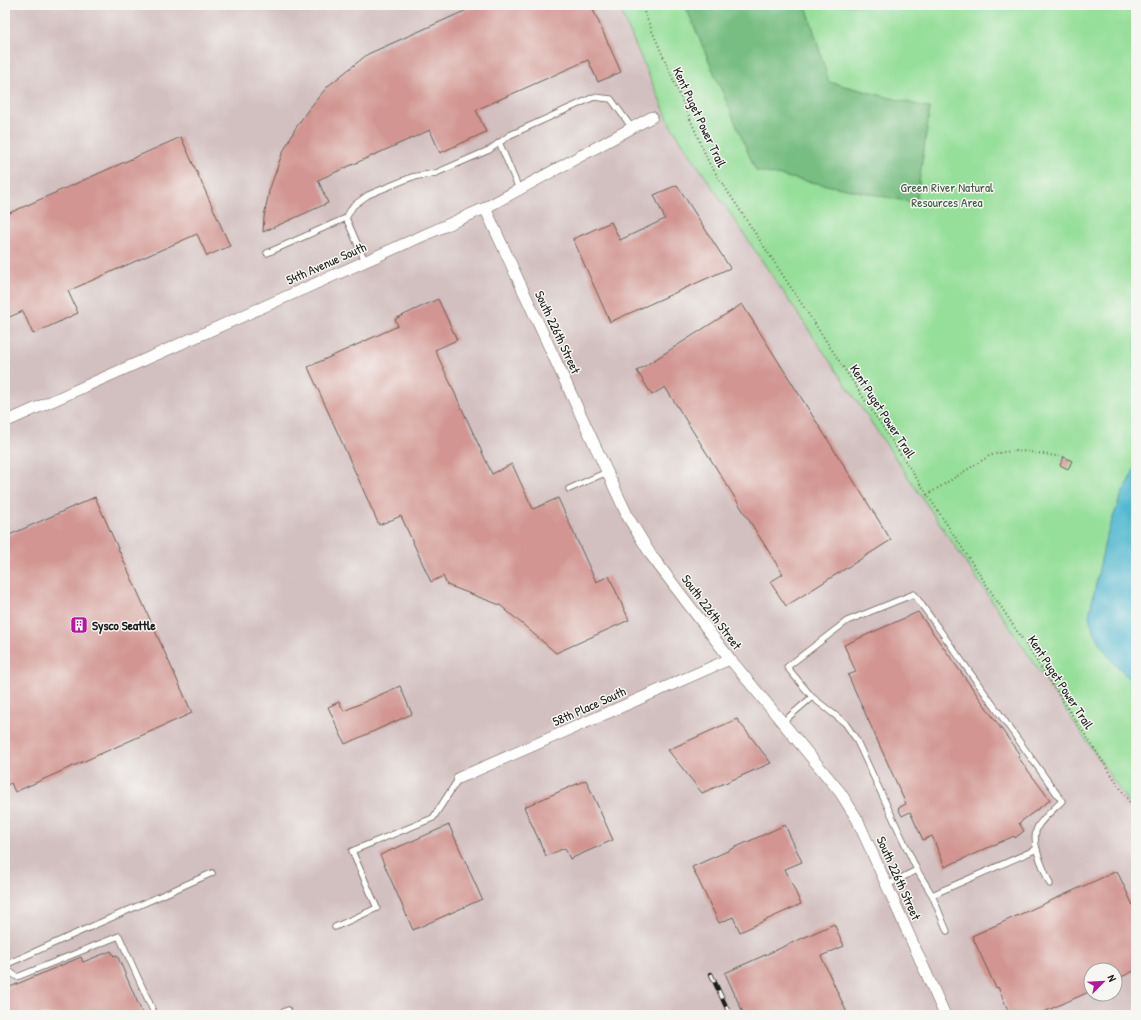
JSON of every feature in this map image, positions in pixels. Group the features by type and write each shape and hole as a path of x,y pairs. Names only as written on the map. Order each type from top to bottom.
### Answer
{"street":[{"name":"54th Avenue South","path":"5,422 485,208 652,117"},
{"name":"South 226th Street","path":"485,208 628,517 651,555 730,659 840,792 857,818 945,1015"},
{"name":"58th Place South","path":"459,778 730,659"}],"lane":[{"path":"267,253 346,218 353,206 368,195 412,177 436,173 489,150 510,135 594,97 611,98 632,128"},
{"path":"500,142 519,189"},
{"path":"346,218 365,261"},
{"path":"569,489 607,472"},
{"path":"947,931 932,895 916,870 856,739 845,723 812,697 787,667 848,621 914,594 1062,800 1038,827 1036,836 1037,849 1050,884"},
{"path":"783,722 812,697"},
{"path":"335,927 377,908 352,851 433,818 459,778"},
{"path":"932,895 1037,849"},
{"path":"887,885 916,870"},
{"path":"155,1015 119,936 17,977 5,967 212,874"},
{"path":"277,1015 288,1010"}],"path":[{"name":"Kent Puget Power Trail","path":"641,5 709,163 1136,812"},
{"path":"927,495 989,456 1000,452 1015,450 1064,457"}],"shaded area":[{"path":"5,5 618,5 671,126 1136,814 1136,1015 5,1015"}],"green space":[{"name":"Green River Natural Resources Area","path":"618,5 1136,5 1136,814 671,126"},
{"path":"685,5 806,5 829,82 930,108 916,203 756,171"}],"water":[{"path":"1136,466 1136,686 1108,656 1094,632 1089,616 1106,537 1121,496"}],"building":[{"path":"478,5 591,5 621,72 598,82 588,60 476,110 486,132 440,153 430,130 318,180 328,203 263,232 269,191 282,154 295,129 308,110 328,86 368,54"},
{"path":"181,137 230,246 207,256 197,234 68,291 78,313 33,334 23,311 5,319 5,215"},
{"path":"677,185 730,268 610,322 573,239 611,222 620,240 665,219 654,195"},
{"path":"438,299 457,340 435,350 492,474 512,464 533,509 558,498 596,582 609,576 629,620 556,653 500,605 447,585 443,576 431,582 401,516 379,525 308,367 398,326 395,319"},
{"path":"742,304 891,540 786,606 770,582 783,574 665,387 652,395 637,371"},
{"path":"1064,457 1072,461 1068,469 1060,465"},
{"name":"Sysco Seattle","path":"95,497 192,713 15,792 11,783 5,786 5,537"},
{"path":"918,612 1020,755 1018,757 1050,800 1019,823 1024,831 1015,838 1014,836 945,867 932,836 923,840 910,812 902,816 898,808 906,804 848,675 856,672 844,645"},
{"path":"400,686 412,714 345,744 328,707 339,702 344,711"},
{"path":"737,719 771,763 702,793 668,750"},
{"path":"586,780 613,840 570,859 565,848 546,856 524,807"},
{"path":"449,825 482,899 413,930 380,855"},
{"path":"785,825 802,862 785,869 801,904 740,932 733,917 719,923 692,867"},
{"path":"1117,871 1136,912 1136,970 1123,976 1123,962 1083,962 1083,995 1037,1015 1010,1015 998,987 996,988 972,936"},
{"path":"834,924 844,946 821,956 848,1015 744,1015 725,973"},
{"path":"111,951 114,956 117,955 143,1015 5,1015 5,989 81,957 83,962"}],"railway":[{"path":"711,974 730,1015"}],"place":[{"name":"Sysco Seattle","path":"79,625"}]}
